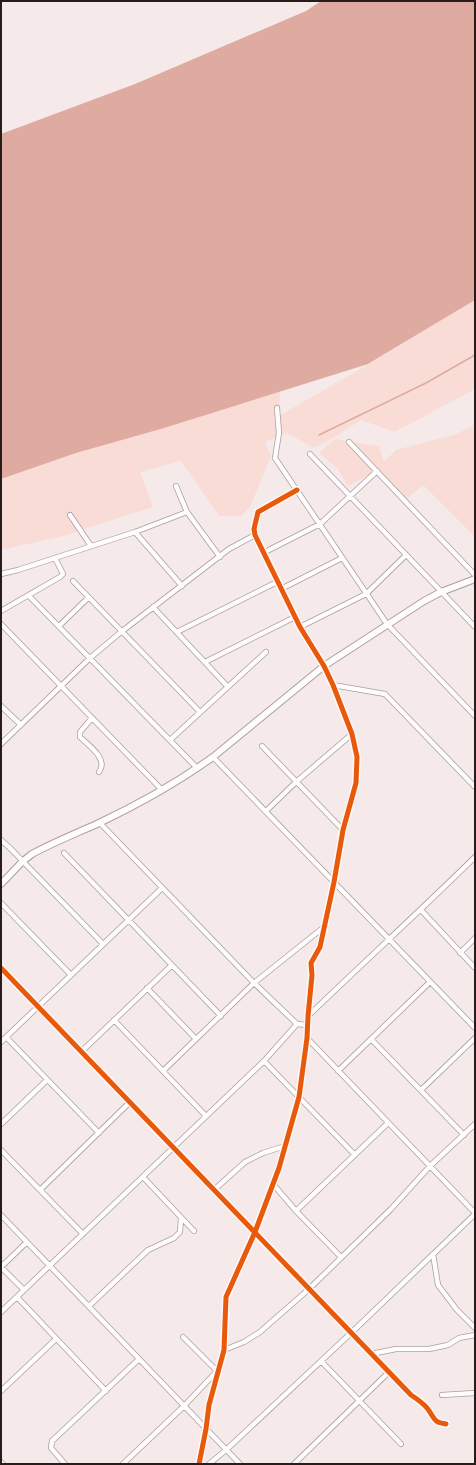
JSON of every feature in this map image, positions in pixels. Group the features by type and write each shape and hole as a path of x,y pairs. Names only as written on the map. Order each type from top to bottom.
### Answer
{"main road":[{"path":"1,884 23,861 42,848 100,823 162,790 197,768 213,757 324,666 387,624 441,592 475,579"}],"street":[{"path":"277,408 279,433 275,458 387,624 475,716"},
{"path":"349,442 475,575"},
{"path":"310,454 475,627"},
{"path":"263,553 320,524 377,471"},
{"path":"176,486 187,512 220,556"},
{"path":"199,1464 209,1405 217,1371 224,1350 226,1297 255,1232 273,1184 299,1097 307,1038 312,975 311,963 320,947 343,830 356,783 357,757 352,734 333,685 324,666 300,627 254,535 258,512 297,490"},
{"path":"1,574 18,570 135,532 187,512"},
{"path":"70,515 91,546"},
{"path":"135,532 182,586"},
{"path":"1,744 90,658 220,556 254,535"},
{"path":"300,627 366,594 406,555"},
{"path":"1,611 60,577 63,574 62,569 55,558"},
{"path":"281,589 342,558"},
{"path":"73,581 200,712"},
{"path":"177,632 277,582"},
{"path":"29,596 197,768"},
{"path":"59,626 88,598"},
{"path":"153,608 228,686"},
{"path":"205,662 295,617"},
{"path":"1,624 162,790"},
{"path":"170,740 266,652"},
{"path":"333,685 384,694 475,787"},
{"path":"1,706 21,725"},
{"path":"92,718 80,732 80,737 101,758 102,767 99,772"},
{"path":"266,811 296,782 352,734"},
{"path":"262,746 343,830"},
{"path":"213,757 475,1028"},
{"path":"100,823 254,983 297,1024 307,1025"},
{"path":"1,840 103,944"},
{"path":"64,852 221,1016"},
{"path":"308,1016 475,857"},
{"path":"1,1042 162,888"},
{"path":"1,903 71,975"},
{"path":"421,910 475,968"},
{"path":"163,1071 254,983 324,926"},
{"path":"460,953 475,938"},
{"path":"81,1052 172,965"},
{"path":"1,968 411,1395 426,1407 437,1423 446,1424"},
{"path":"338,1070 430,982"},
{"path":"147,988 196,1039"},
{"path":"114,1020 206,1116"},
{"path":"1,1312 264,1061 297,1024"},
{"path":"6,1037 99,1132"},
{"path":"209,1464 226,1450 321,1361 475,1213 307,1038"},
{"path":"421,1090 475,1038"},
{"path":"371,1039 464,1135"},
{"path":"264,1061 355,1155"},
{"path":"1,1124 47,1080"},
{"path":"40,1190 130,1102"},
{"path":"296,1211 388,1123"},
{"path":"224,1350 244,1342 260,1332 309,1289 391,1209 430,1166 475,1124"},
{"path":"214,1190 245,1162 263,1153 285,1146"},
{"path":"1,1150 83,1234"},
{"path":"142,1177 194,1232"},
{"path":"273,1184 296,1211 341,1257"},
{"path":"2,1218 89,1306 240,1464"},
{"path":"89,1306 148,1250 174,1238 180,1232 182,1218"},
{"path":"24,1290 1,1267 27,1242"},
{"path":"433,1254 438,1285 457,1310 475,1328"},
{"path":"16,1297 106,1391"},
{"path":"372,1354 396,1349 428,1349 448,1345 459,1338 475,1335"},
{"path":"183,1337 217,1371"},
{"path":"1,1390 56,1339"},
{"path":"65,1464 50,1448 52,1441 139,1359"},
{"path":"321,1361 401,1444"},
{"path":"123,1464 184,1406 217,1371"},
{"path":"294,1464 389,1372"},
{"path":"442,1395 475,1393"}],"shaded area":[{"path":"321,1 475,1 475,300 368,364 164,428 76,453 1,479 1,134 135,84 306,11"},
{"path":"475,300 475,389 395,432 361,420 335,437 314,448 287,433 265,442 271,456 250,507 241,516 219,516 181,461 140,472 153,507 63,536 1,550 1,479 76,453 280,391 279,416 388,353"},
{"path":"475,424 475,537 423,485 407,499 372,473 348,486 337,468 319,453 335,439 379,446 384,462 396,450 457,434"}],"waterway":[{"path":"319,435 426,383 475,355"}],"cycle path":[{"path":"199,1464 209,1405 224,1350 226,1297 255,1232 279,1168 299,1097 307,1038 312,975 311,963 320,947 343,830 356,783 357,757 352,734 333,685 324,666 300,627 255,535 254,529 258,512 297,490"},
{"path":"1,968 411,1395 420,1401 430,1411 434,1419 438,1422 446,1424"}]}
